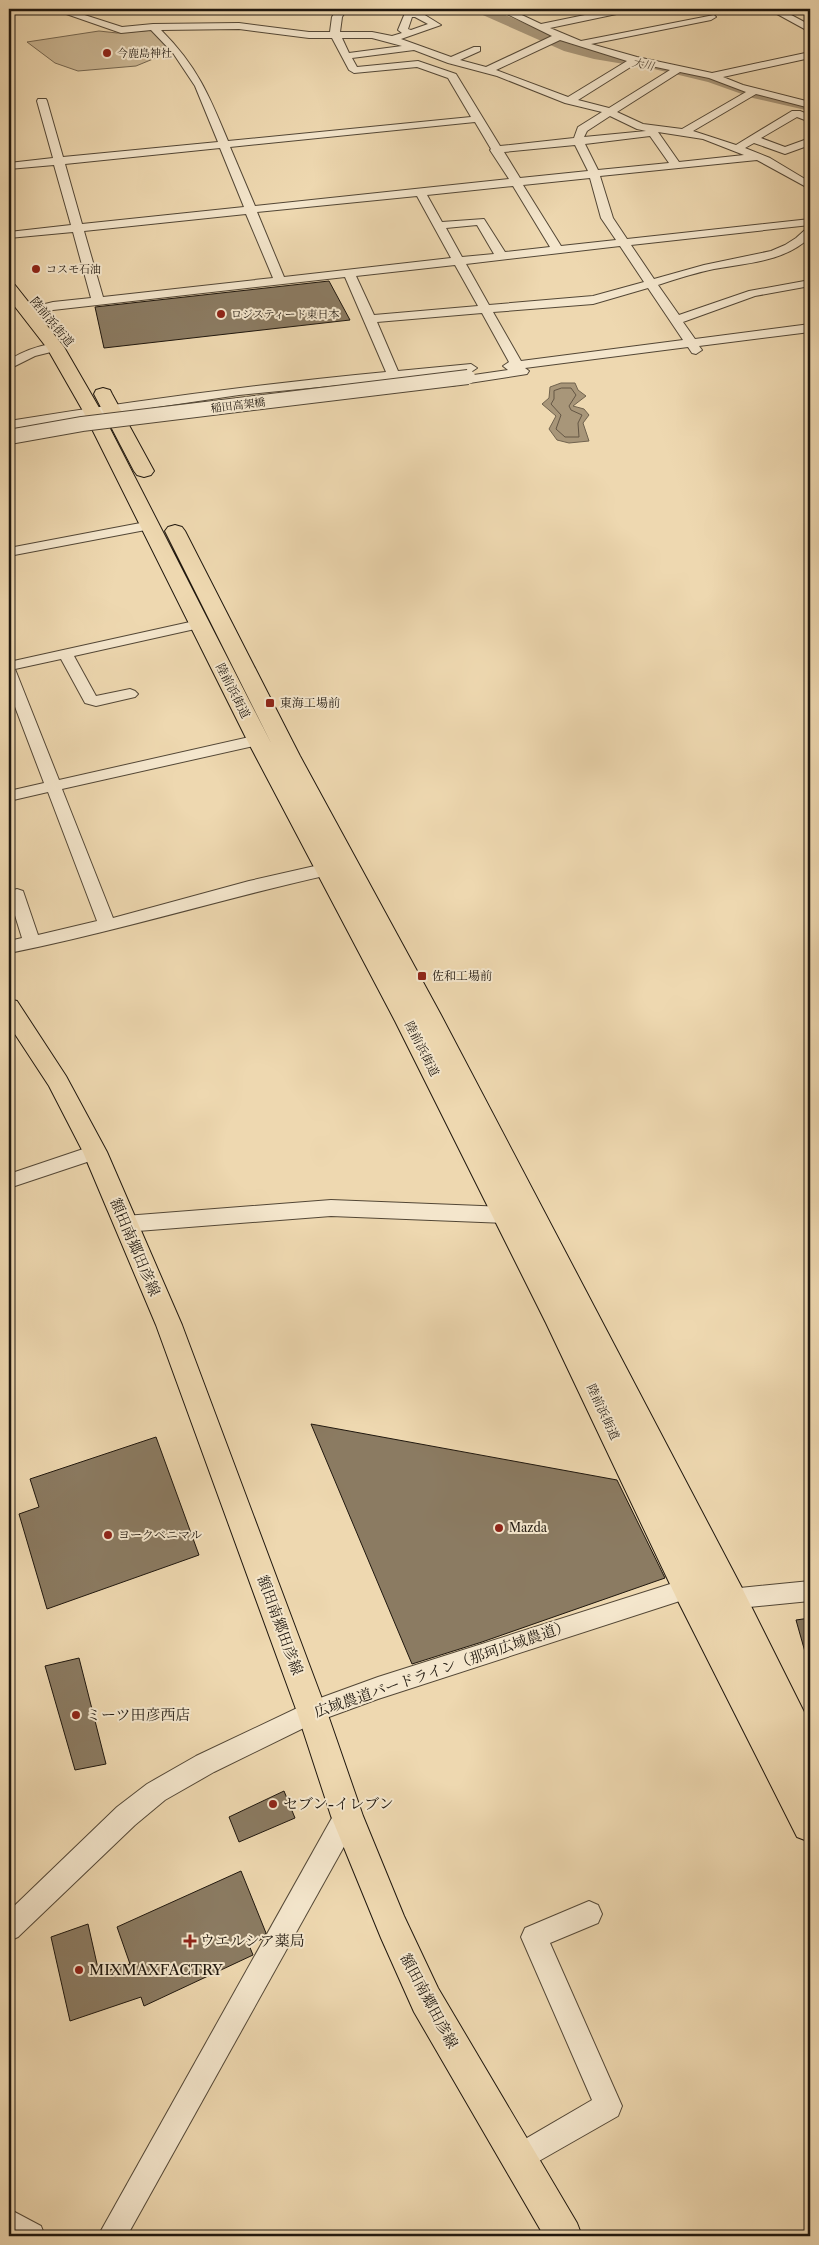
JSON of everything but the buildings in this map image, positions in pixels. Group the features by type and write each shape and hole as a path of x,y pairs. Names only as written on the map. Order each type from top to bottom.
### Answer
{"highway":[{"name":"陸前浜街道","path":"9,272 36,310 55,347 106,418 289,756 423,1007 730,1600 810,1760"},
{"name":"陸前浜街道","path":"9,289 64,333 90,373 106,418 151,525 200,624 258,740 408,1020 561,1323 689,1588 810,1824"}],"main road":[{"name":"額田南郷田彦線","path":"13,1020 58,1082 95,1152 169,1325 312,1712 347,1816 392,1927 426,2000 564,2236"}],"street":[{"path":"57,9 121,30 153,27 239,26 309,35 372,35 392,39 451,61 501,74 569,101 611,112 641,127 684,132 736,148 805,179 810,186"},
{"path":"342,9 336,22 335,36 354,70 418,64 452,76 495,150 557,249"},
{"path":"502,9 580,44 636,60 712,76 755,91 810,105"},
{"path":"540,27 626,9"},
{"path":"773,9 809,28"},
{"path":"580,44 711,17"},
{"path":"153,27 176,51 200,86 280,282"},
{"path":"392,39 411,33"},
{"path":"486,70 560,36"},
{"path":"346,56 414,48"},
{"path":"451,61 477,49"},
{"path":"712,76 810,55"},
{"path":"569,101 636,60"},
{"path":"679,69 582,129 578,141 594,173 607,218 625,242 694,347"},
{"path":"684,132 755,91"},
{"path":"42,101 98,302"},
{"path":"736,148 796,113 810,119"},
{"path":"9,166 478,119"},
{"path":"495,150 668,131"},
{"path":"653,133 676,165"},
{"path":"754,139 785,151 810,141"},
{"path":"9,235 756,156"},
{"path":"420,192 457,261 520,368"},
{"path":"438,226 480,221 501,255"},
{"path":"36,310 280,282 348,272 810,222"},
{"path":"368,319 593,300 705,267 725,265 770,254 804,239 810,232"},
{"path":"348,272 393,374"},
{"path":"677,320 753,293 810,283"},
{"path":"694,347 810,328"},
{"path":"465,375 694,347 810,336"},
{"path":"9,365 42,349 55,347"},
{"path":"9,442 106,418 393,374 520,368"},
{"path":"9,424 106,418 433,385 520,368"},
{"name":"稲田高架橋","path":"9,430 80,418 465,375"},
{"name":"稲田高架橋","path":"9,437 82,424 465,375"},
{"path":"9,552 151,525"},
{"path":"9,666 200,624"},
{"path":"66,654 90,700 96,701 130,694"},
{"path":"9,672 107,925"},
{"path":"9,715 24,712"},
{"path":"9,796 258,740"},
{"path":"9,947 31,940 107,925 249,887 328,869"},
{"path":"16,895 31,940"},
{"path":"9,1181 95,1152"},
{"path":"126,1224 331,1208 506,1214"},
{"path":"689,1588 730,1600 810,1591"},
{"name":"広域農道バードライン（那珂広域農道）","path":"9,1928 126,1816 156,1792 205,1764 312,1712 378,1688 689,1588"},
{"path":"112,2236 347,1816"},
{"path":"518,2159 608,2106 534,1937 589,1914"},
{"path":"9,2223 31,2236"}],"shaded area":[{"path":"155,30 170,52 136,66 78,71 55,63 27,42 99,31 117,33"}],"water":[{"path":"561,383 575,383 578,390 586,396 573,406 584,409 589,415 583,423 589,441 569,443 557,440 549,429 556,416 542,404 549,398 550,387"}],"waterway":[{"name":"大川","path":"481,9 569,48 594,55 654,65 713,79 758,95 810,107"}],"place":[{"name":"今鹿島神社","path":"107,53"},
{"name":"コスモ石油","path":"36,269"},
{"name":"ロジスティード東日本","path":"221,314"},
{"name":"東海工場前","path":"270,703"},
{"name":"佐和工場前","path":"422,976"},
{"name":"Mazda","path":"499,1528"},
{"name":"ヨークベニマル","path":"108,1535"},
{"name":"ミーツ田彦西店","path":"76,1715"},
{"name":"セブン-イレブン","path":"273,1804"},
{"name":"ウエルシア薬局","path":"190,1941"},
{"name":"MIXMAXFACTRY","path":"79,1970"}]}
